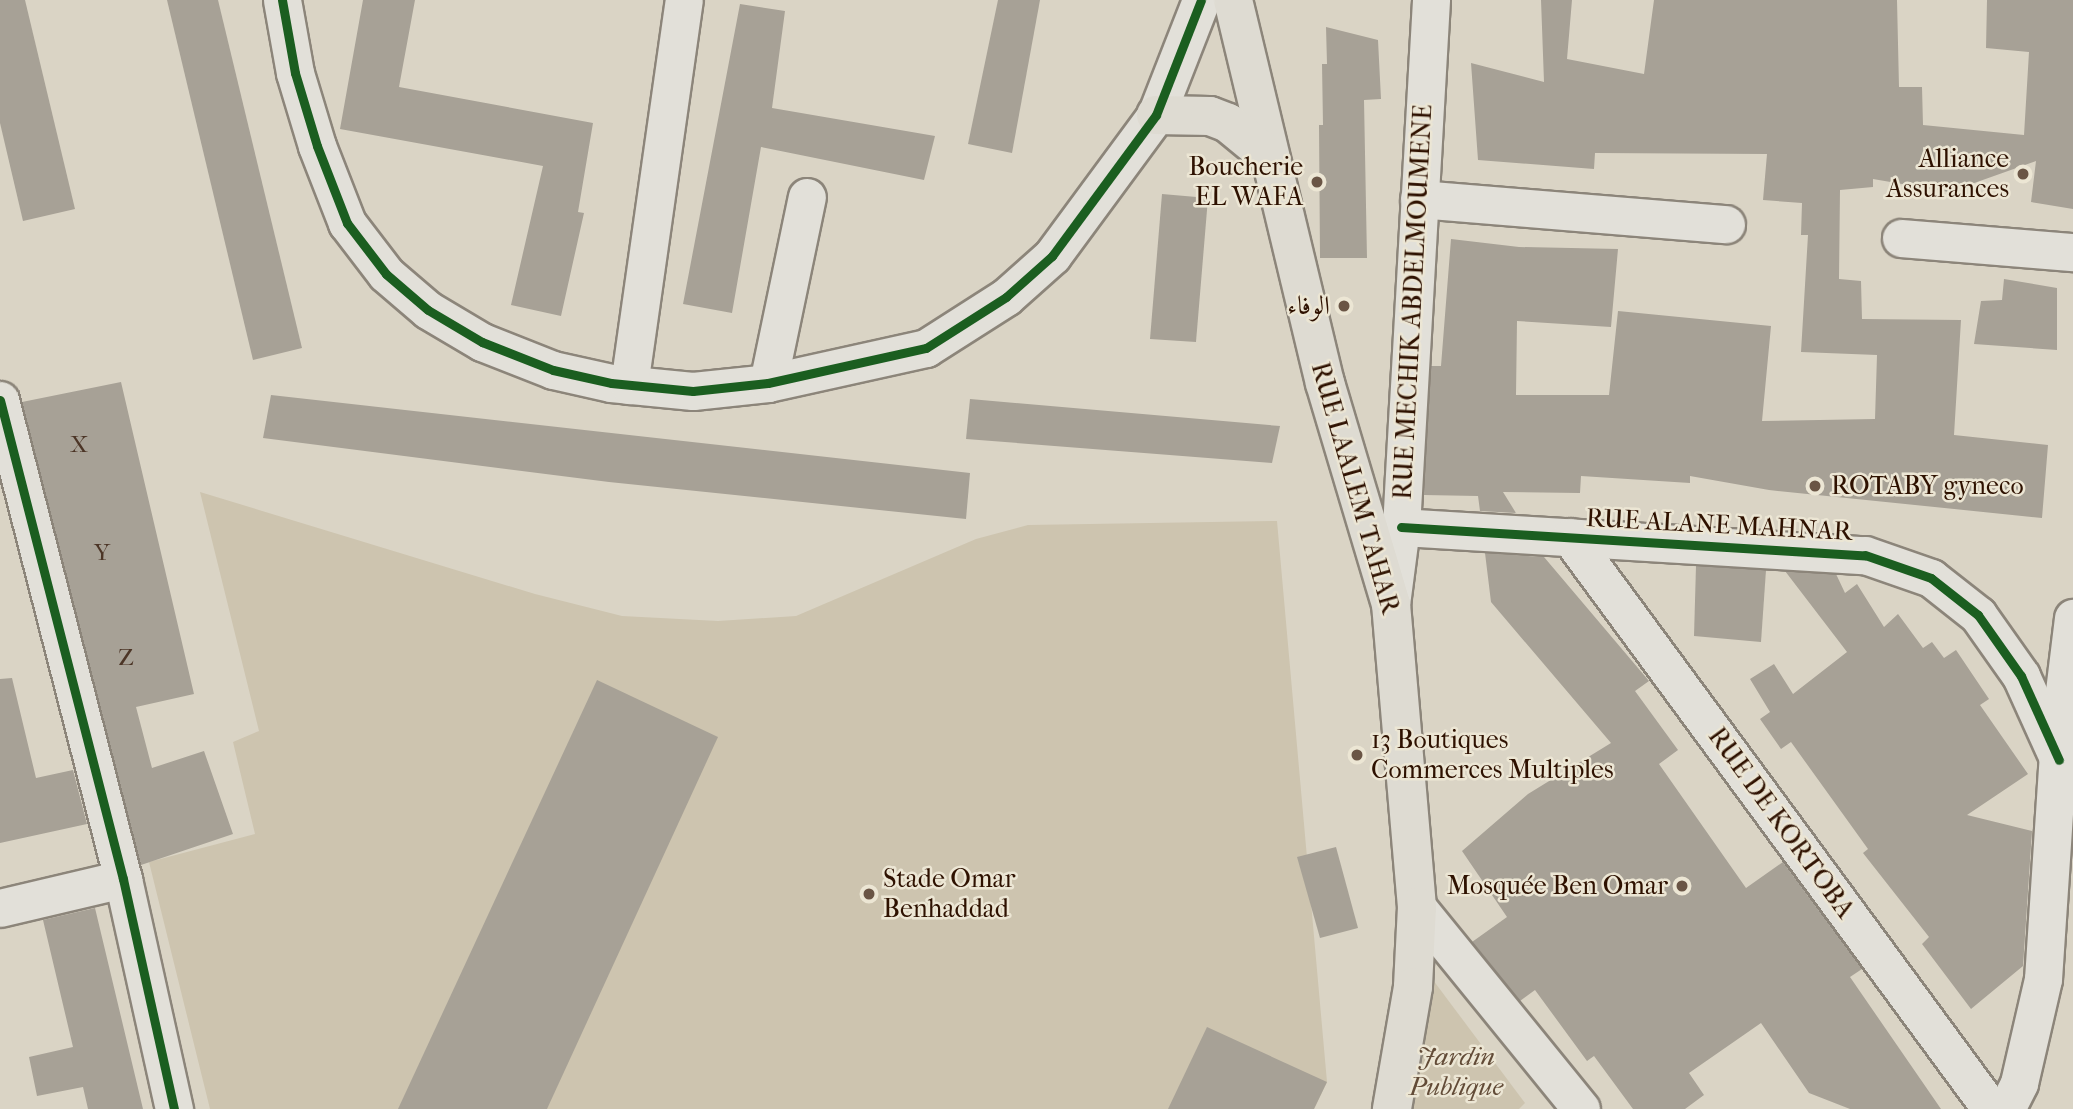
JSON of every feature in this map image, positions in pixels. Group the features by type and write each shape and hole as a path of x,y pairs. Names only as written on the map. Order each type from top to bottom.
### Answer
{"main road":[{"name":"RUE LAALEM TAHAR","path":"1233,0 1267,155 1325,383 1391,604 1417,907 1413,988 1392,1109"},
{"path":"1156,115 1210,116 1228,123 1267,155"}],"street":[{"path":"282,0 295,73 317,146 347,223 386,274 428,310 482,342 554,370 629,385 693,391 768,383 926,348 964,327 1006,297 1052,256 1156,115 1201,0"},
{"path":"629,385 684,0"},
{"name":"RUE MECHIK ABDELMOUMENE","path":"1391,604 1401,527 1431,0"},
{"path":"768,383 807,197"},
{"path":"1419,199 1726,225"},
{"path":"1901,238 2073,252"},
{"path":"0,400 123,879 174,1109"},
{"name":"RUE ALANE MAHNAR","path":"1401,527 1865,555 1931,578 1985,625 2021,676 2059,760"},
{"name":"RUE DE KORTOBA","path":"1570,537 1991,1109"},
{"path":"2006,1109 2019,1083 2042,979 2073,618"},
{"path":"0,908 123,879"},
{"path":"1417,907 1581,1109"}],"green space":[{"path":"200,492 535,594 622,616 718,621 796,616 976,539 1028,525 1277,521 1327,1082 1314,1109 210,1109 149,862 255,834 233,742 259,731"},
{"name":"Jardin Publique","path":"1433,980 1525,1103 1519,1109 1410,1109"}],"building":[{"path":"0,0 25,0 75,209 23,221 0,123"},
{"path":"167,0 218,0 302,348 253,360"},
{"path":"363,0 415,0 399,87 593,123 578,212 584,213 561,316 511,305 543,166 340,129"},
{"path":"998,0 1040,0 1012,153 968,144"},
{"path":"1541,0 1572,0 1567,59 1644,74 1654,0 1897,0 1899,87 1922,87 1923,125 2024,135 2029,52 1986,48 1987,0 2073,0 2073,209 2031,202 2036,161 1949,192 1873,179 1873,187 1840,190 1839,279 1861,281 1862,319 1961,320 1954,435 2048,445 2042,518 1769,490 1690,476 1690,483 1581,476 1580,493 1503,492 1516,513 1480,511 1478,496 1424,495 1431,366 1441,366 1451,239 1519,247 1618,249 1611,327 1517,321 1516,395 1609,395 1618,311 1771,326 1762,421 1875,419 1877,355 1801,352 1808,235 1801,235 1802,203 1763,200 1767,154 1595,153 1594,169 1478,160 1471,63 1544,82"},
{"path":"740,4 785,11 772,108 935,136 924,180 761,147 732,313 683,304"},
{"path":"1326,27 1378,40 1381,99 1364,100 1367,258 1320,258 1319,125 1323,125 1322,64 1327,64"},
{"path":"1162,194 1208,198 1196,342 1150,339"},
{"path":"2004,279 2057,288 2057,350 1974,344 1981,301 2002,300"},
{"path":"121,382 194,694 136,707 152,768 204,751 233,834 141,865 22,402"},
{"path":"271,395 970,473 966,519 609,482 263,438"},
{"path":"970,399 1280,426 1272,463 966,439"},
{"path":"1485,553 1544,557 1649,681 1635,691 1678,750 1659,764 1746,888 1783,862 1862,969 1850,977 1941,1109 1850,1109 1809,1093 1761,1023 1689,1073 1704,1095 1685,1109 1633,1109 1594,1056 1587,1061 1535,990 1520,1001 1472,942 1507,917 1462,851 1528,794 1611,743 1491,602"},
{"path":"1696,566 1766,570 1761,642 1694,636"},
{"path":"1785,571 1836,574 1845,593 1857,584 1884,627 1898,614 1923,648 1932,642 1944,658 1956,650 1989,699 1980,705 2028,774 1967,815 2032,831 2023,966 1971,1009 1922,944 1929,937 1863,853 1868,849 1791,742 1781,749 1760,719 1770,712 1750,679 1774,664 1793,694 1847,652"},
{"path":"12,678 36,778 73,770 87,824 0,843 0,679"},
{"path":"597,680 718,737 547,1109 398,1109"},
{"path":"1336,847 1358,928 1320,938 1297,857"},
{"path":"95,908 143,1109 88,1109 83,1087 37,1096 29,1057 73,1047 43,920"},
{"path":"1207,1027 1327,1082 1314,1109 1168,1109"}],"cycle path":[{"path":"282,0 295,73 317,146 347,223 386,274 428,310 482,342 553,370 611,383 693,391 768,383 926,348 1006,297 1052,256 1156,115 1201,0"},
{"path":"0,400 123,879 174,1109"},
{"path":"1401,527 1865,555 1931,578 1978,615 2021,676 2059,760"}],"place":[{"name":"Alliance Assurances","path":"2023,174"},
{"name":"Boucherie EL WAFA","path":"1317,182"},
{"name":"الوفاء","path":"1344,306"},
{"name":"ROTABY gyneco","path":"1815,486"},
{"name":"13 Boutiques Commerces Multiples","path":"1357,755"},
{"name":"Mosquée Ben Omar","path":"1682,886"},
{"name":"Stade Omar Benhaddad","path":"869,894"}]}
